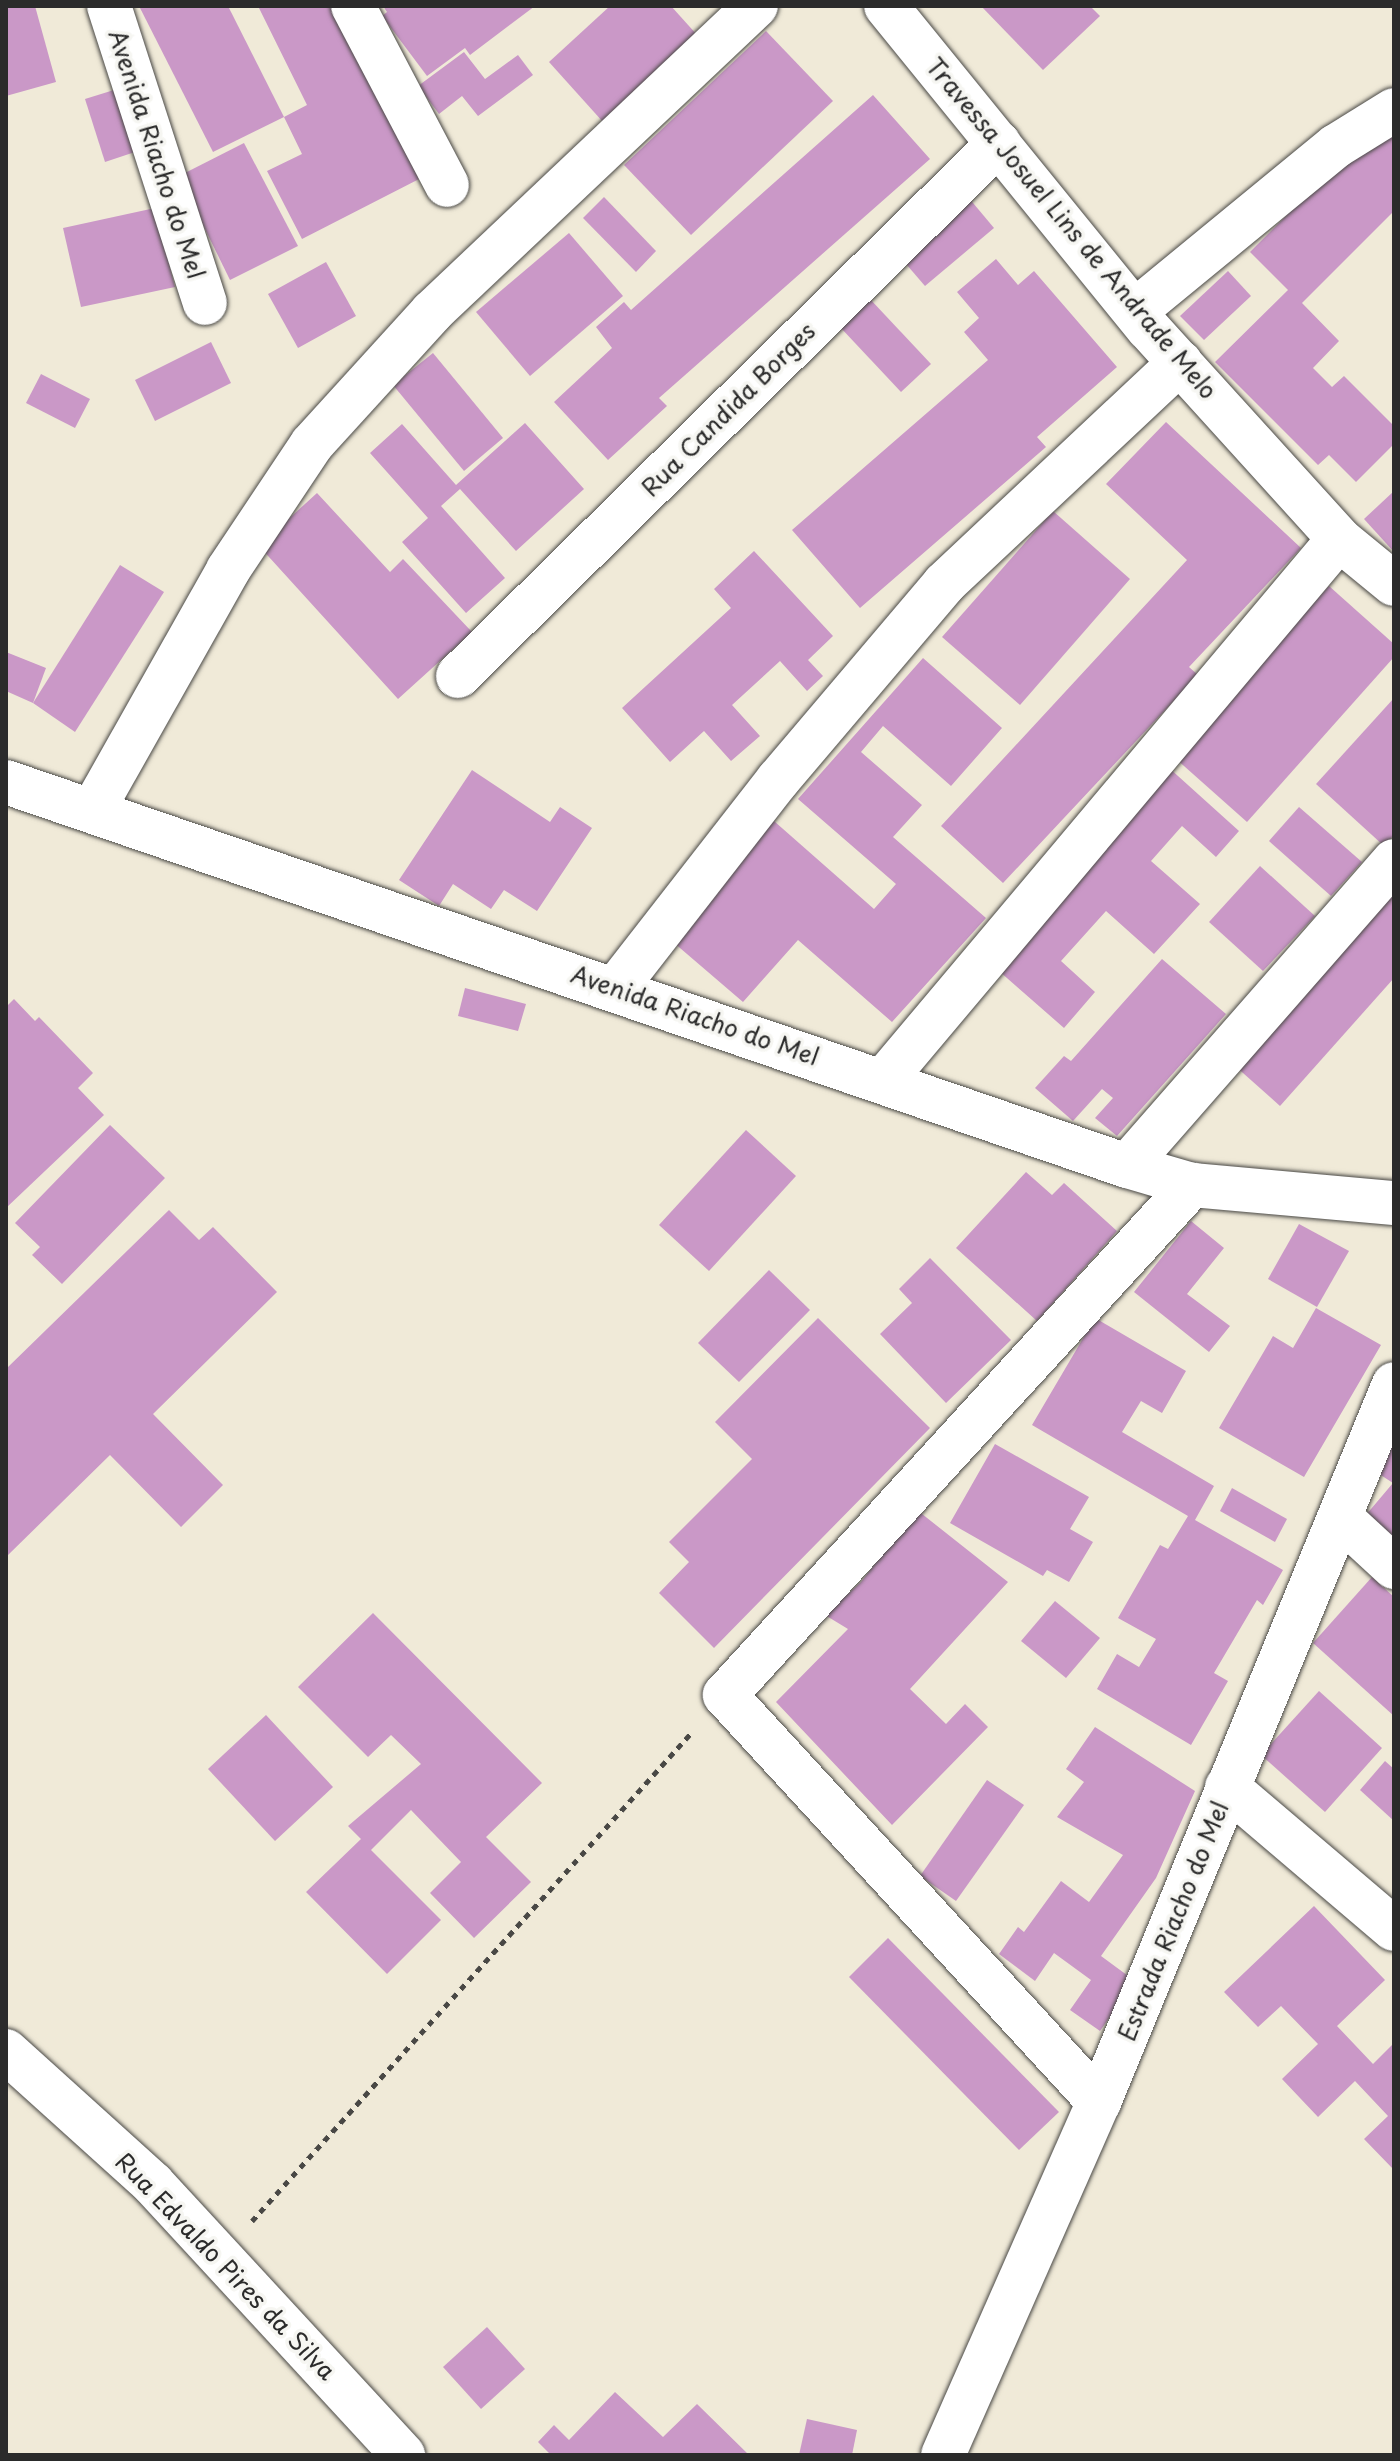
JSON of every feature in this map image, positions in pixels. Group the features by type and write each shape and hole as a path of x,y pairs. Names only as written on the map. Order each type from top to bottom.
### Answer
{"street":[{"name":"Avenida Riacho do Mel","path":"109,6 205,303"},
{"path":"353,6 447,185"},
{"path":"93,810 228,570 312,444 432,312 756,6"},
{"name":"Travessa Josuel Lins de Andrade Melo","path":"886,6 1135,311 1339,539 1394,584"},
{"path":"1135,311 1336,146 1394,110"},
{"name":"Rua Candida Borges","path":"458,676 999,143"},
{"path":"616,988 778,780 944,584 1180,362"},
{"path":"883,1081 1339,539"},
{"name":"Avenida Riacho do Mel","path":"6,782 616,988 1127,1166 1192,1185 1394,1203"},
{"path":"1127,1166 1394,861"},
{"path":"1099,2102 725,1695 1192,1185"},
{"name":"Estrada Riacho do Mel","path":"943,2455 1099,2102 1227,1787 1342,1519 1394,1384"},
{"path":"1342,1519 1394,1567"},
{"path":"1227,1787 1390,1918"},
{"name":"Rua Edvaldo Pires da Silva","path":"6,2051 153,2184 222,2255 403,2455"}],"path":[{"path":"222,2255 725,1695"}],"building":[{"path":"6,6 35,6 56,82 6,96"},
{"path":"139,6 228,6 284,117 213,152"},
{"path":"258,6 340,6 425,176 302,239 267,171 302,154 284,117 307,105"},
{"path":"383,6 535,6 470,55 465,48 427,76 382,16 387,12"},
{"path":"610,6 671,6 698,36 603,122 549,62"},
{"path":"981,6 1090,6 1100,16 1043,70"},
{"path":"766,31 833,101 691,235 624,165"},
{"path":"464,52 485,79 518,55 533,75 478,116 462,96 439,114 418,86"},
{"path":"130,85 150,147 105,162 85,99"},
{"path":"873,95 930,159 659,398 667,406 608,460 554,402 612,348 596,327 624,302 631,310"},
{"path":"1394,134 1394,211 1302,303 1339,341 1313,368 1332,387 1344,376 1394,426 1394,444 1356,482 1329,455 1318,465 1215,362 1288,290 1250,252 1332,170"},
{"path":"244,143 298,246 230,280 179,176"},
{"path":"963,191 994,228 925,286 894,250"},
{"path":"604,197 656,251 636,272 583,218"},
{"path":"155,208 175,287 81,307 63,228"},
{"path":"569,233 623,296 530,376 476,312"},
{"path":"996,259 1018,285 1034,271 1117,367 1037,437 1046,447 860,608 792,530 988,360 964,332 979,318 957,292"},
{"path":"326,262 356,316 298,348 268,294"},
{"path":"1228,271 1251,296 1204,340 1180,316"},
{"path":"870,299 931,364 901,392 840,327"},
{"path":"211,342 231,383 155,421 135,380"},
{"path":"433,353 503,438 464,471 393,385"},
{"path":"41,374 90,399 75,428 26,403"},
{"path":"1166,422 1301,548 1189,667 1198,675 1003,883 941,826 1187,560 1106,484"},
{"path":"525,423 584,489 516,551 460,489 441,506 505,578 466,613 402,542 428,518 370,453 402,424 456,485"},
{"path":"1394,491 1394,552 1364,519"},
{"path":"317,493 390,572 403,559 472,632 398,699 259,546"},
{"path":"1053,511 1130,579 1020,705 942,637"},
{"path":"754,551 833,636 808,660 823,676 807,691 780,661 732,705 760,736 731,761 704,731 670,762 622,708 731,608 714,589"},
{"path":"120,565 164,592 75,732 33,703"},
{"path":"1329,586 1394,644 1394,657 1247,822 1175,758"},
{"path":"6,652 46,668 33,703 6,691"},
{"path":"923,658 1002,728 951,786 883,726 861,752 922,805 893,837 986,918 892,1022 798,940 743,1002 666,936 766,814 874,909 896,884 798,799"},
{"path":"1394,698 1394,835 1384,846 1316,784"},
{"path":"1168,767 1239,831 1216,857 1182,826 1151,861 1200,904 1154,954 1106,911 1061,961 1095,992 1064,1028 991,964"},
{"path":"472,770 550,822 560,807 592,828 537,911 504,890 491,909 453,884 439,906 399,880"},
{"path":"1299,807 1362,862 1331,896 1269,841"},
{"path":"1260,866 1315,916 1263,971 1209,922"},
{"path":"1394,884 1394,978 1280,1106 1234,1065"},
{"path":"1162,959 1226,1014 1117,1136 1095,1118 1113,1098 1102,1089 1073,1121 1035,1088 1064,1056 1071,1061"},
{"path":"465,988 526,1004 518,1031 458,1016"},
{"path":"14,999 35,1021 39,1017 93,1073 78,1088 104,1115 6,1208 6,1007"},
{"path":"110,1125 165,1178 62,1284 32,1255 40,1247 15,1223"},
{"path":"746,1130 796,1176 709,1271 659,1225"},
{"path":"1026,1172 1052,1195 1064,1183 1117,1231 1037,1321 956,1248"},
{"path":"169,1210 199,1240 213,1227 277,1292 153,1414 223,1485 181,1527 110,1455 6,1557 6,1369"},
{"path":"1191,1221 1224,1248 1187,1294 1230,1326 1209,1352 1134,1292"},
{"path":"1299,1224 1349,1251 1317,1307 1268,1279"},
{"path":"930,1258 1011,1340 946,1403 880,1334 912,1303 899,1289"},
{"path":"769,1270 810,1310 739,1382 698,1343"},
{"path":"1316,1308 1381,1345 1304,1477 1219,1428 1273,1336 1293,1348"},
{"path":"818,1318 930,1428 714,1648 659,1593 689,1562 669,1542 752,1459 715,1422"},
{"path":"1095,1318 1186,1371 1162,1413 1141,1401 1122,1432 1214,1486 1195,1520 1283,1570 1263,1605 1257,1600 1214,1673 1228,1681 1191,1745 1097,1689 1117,1654 1139,1667 1156,1639 1118,1618 1160,1545 1168,1549 1188,1516 1032,1425"},
{"path":"995,1444 1089,1497 1070,1529 1093,1542 1069,1582 1047,1570 1043,1576 950,1523"},
{"path":"1394,1444 1394,1552 1360,1522 1393,1483 1376,1472"},
{"path":"1232,1488 1287,1519 1275,1542 1220,1511"},
{"path":"917,1510 1008,1582 910,1689 946,1724 965,1704 988,1727 892,1825 776,1702 848,1629 825,1615 861,1582"},
{"path":"1372,1577 1394,1597 1394,1716 1313,1643"},
{"path":"1055,1601 1100,1638 1066,1678 1021,1641"},
{"path":"373,1613 542,1783 486,1837 531,1882 474,1938 430,1893 461,1862 411,1810 371,1850 441,1920 387,1974 306,1892 361,1839 348,1826 421,1764 391,1735 368,1757 298,1687"},
{"path":"1319,1691 1382,1748 1325,1812 1261,1755"},
{"path":"266,1715 333,1787 275,1841 208,1769"},
{"path":"1095,1727 1195,1791 1156,1878 1101,1956 1135,1981 1100,2031 1070,2010 1091,1980 1054,1953 1035,1981 999,1954 1018,1927 1024,1932 1061,1881 1089,1902 1123,1855 1057,1817 1084,1782 1066,1769"},
{"path":"1385,1761 1394,1769 1394,1821 1360,1790"},
{"path":"987,1780 1024,1805 956,1901 920,1876"},
{"path":"1314,1906 1385,1980 1337,2026 1373,2064 1394,2043 1394,2170 1364,2139 1388,2116 1355,2081 1318,2117 1282,2079 1318,2044 1281,2006 1258,2027 1224,1992"},
{"path":"888,1938 1059,2112 1019,2150 849,1977"},
{"path":"487,2327 525,2369 481,2409 443,2367"},
{"path":"615,2392 663,2437 697,2404 749,2455 551,2455 538,2442 554,2425 569,2440"},
{"path":"807,2419 857,2430 852,2455 799,2455"}]}
